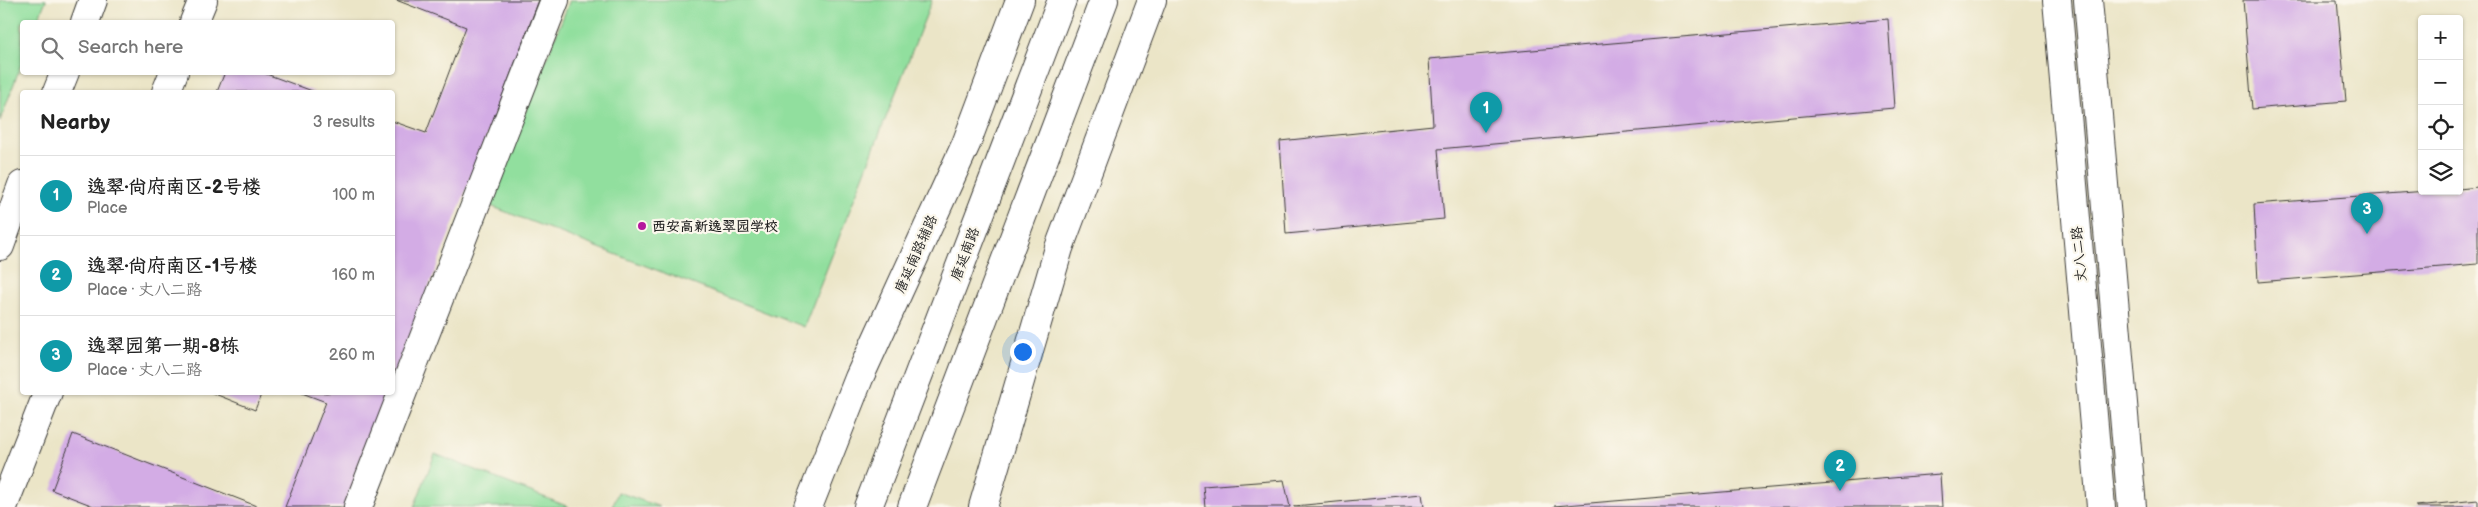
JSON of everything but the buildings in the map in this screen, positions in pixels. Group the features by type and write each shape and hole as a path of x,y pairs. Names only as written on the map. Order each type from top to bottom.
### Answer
{"street":[{"path":"86,20 93,0"},
{"path":"195,20 203,0"},
{"path":"358,507 555,0"},
{"name":"唐延南路辅路","path":"808,507 860,378 966,144 1020,0"},
{"name":"唐延南路","path":"868,507 1062,0"},
{"path":"912,507 1104,0"},
{"path":"982,507 1059,248 1152,0"},
{"name":"丈八二路","path":"2057,0 2100,507"},
{"path":"2088,0 2132,507"},
{"path":"59,90 64,75"},
{"path":"167,90 173,75"},
{"path":"0,246 20,191"},
{"path":"4,507 47,395"}],"green space":[{"path":"0,0 46,0 38,20 20,20 20,67 0,121"},
{"path":"570,0 932,0 804,327 488,205"},
{"path":"435,454 569,507 414,507"},
{"path":"618,492 660,507 612,507"}],"place":[{"name":"逸翠·尚府南区-2号楼","path":"1486,133"},
{"name":"西安高新逸翠园学校","path":"642,226"},
{"name":"逸翠园第一期-8栋","path":"2367,234"},
{"name":"逸翠·尚府南区-1号楼","path":"1840,491"}]}
